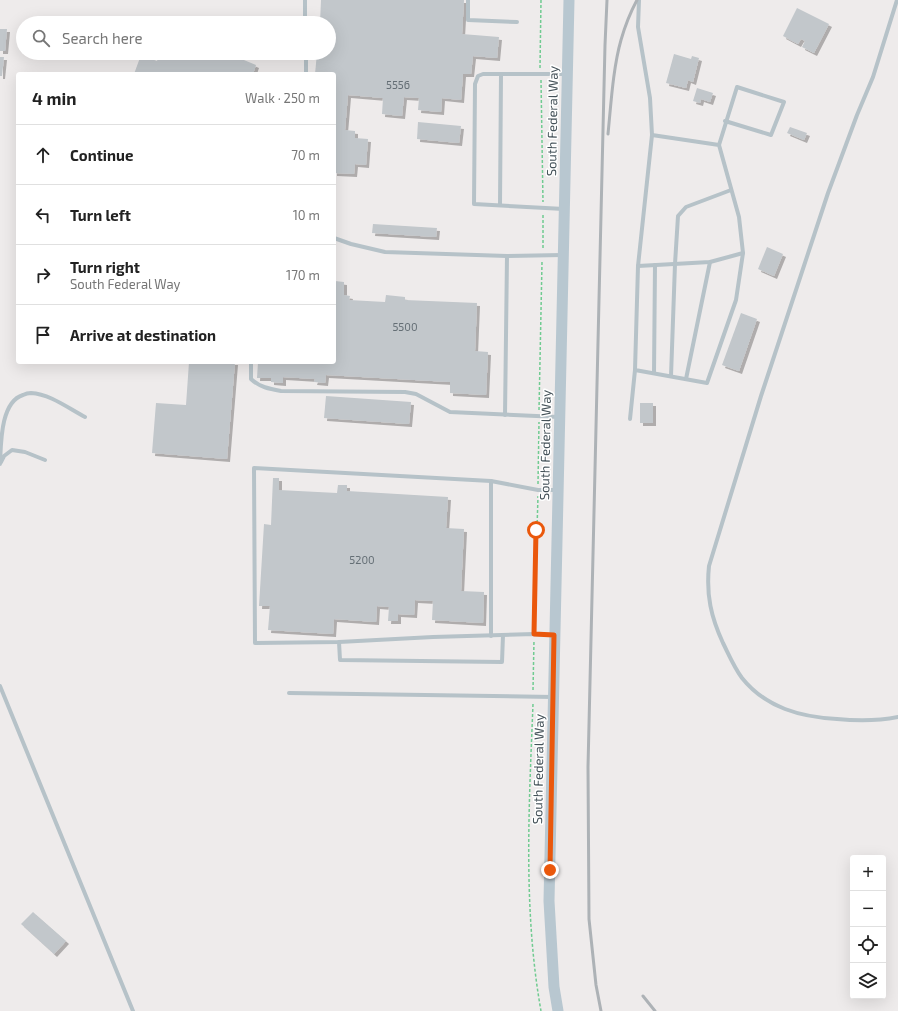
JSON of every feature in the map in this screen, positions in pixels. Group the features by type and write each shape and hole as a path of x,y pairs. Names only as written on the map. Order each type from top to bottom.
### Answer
{"main road":[{"name":"South Federal Way","path":"558,1011 554,987 549,901 569,0"}],"lane":[{"path":"305,0 305,16"},
{"path":"468,0 468,20 517,22"},
{"path":"630,419 635,370 638,266 652,135 650,98 638,27 639,0"},
{"path":"897,0 873,77 857,115 831,186 761,396 709,566 707,583 709,601 717,630 742,678 757,693 775,705 795,713 816,718 856,721 898,717"},
{"path":"306,60 306,72"},
{"path":"564,209 474,204 475,84 478,76 568,74"},
{"path":"500,205 501,75"},
{"path":"635,370 706,383 736,300 743,253 739,217 719,145 725,121 737,87 784,102 771,135 725,121"},
{"path":"652,135 719,145"},
{"path":"671,376 678,216 686,207 731,190"},
{"path":"336,239 385,252 507,256 563,255"},
{"path":"638,266 710,262 743,253"},
{"path":"505,415 507,256"},
{"path":"686,379 710,262"},
{"path":"654,373 655,266"},
{"path":"251,364 251,379 255,384 281,391 405,392 416,394 450,412 560,417"},
{"path":"0,464 1,436 6,413 13,401 20,396 31,393 50,398 85,416"},
{"path":"0,464 4,456 12,450 25,452 44,460"},
{"path":"554,635 534,634 339,642 255,643 254,468 491,481 538,490 558,490"},
{"path":"491,481 491,636"},
{"path":"339,642 340,660 502,662 503,636"},
{"path":"0,686 133,1011"},
{"path":"289,693 553,697"}],"path":[{"path":"541,0 540,75 543,209 538,490 528,875 531,933 536,984 541,1011"}],"building":[{"path":"321,0 464,0 462,34 499,37 497,58 473,56 471,74 463,74 461,100 442,98 441,112 418,110 419,98 404,97 402,116 382,114 383,98 348,95 345,130 355,131 355,138 368,139 366,165 355,164 354,174 336,173 336,72 315,72 316,60 336,60 336,16 320,16"},
{"path":"797,8 829,24 814,53 802,47 805,41 801,39 798,44 783,36"},
{"path":"0,29 7,29 5,51 0,51"},
{"path":"674,54 691,59 692,56 699,58 693,82 688,80 686,88 666,83"},
{"path":"0,57 4,57 2,76 0,76"},
{"path":"139,60 244,60 256,65 254,72 135,72"},
{"path":"697,88 713,93 710,102 701,99 700,103 693,101"},
{"path":"418,122 461,126 459,143 417,139"},
{"path":"790,127 807,133 804,140 787,133"},
{"path":"373,224 437,228 436,237 372,233"},
{"path":"767,247 783,254 774,276 758,269"},
{"path":"336,281 344,282 344,295 350,296 349,300 385,302 386,295 405,297 405,300 477,303 475,351 488,352 486,395 450,393 450,382 326,375 325,383 314,382 315,379 283,377 283,383 271,382 271,378 257,378 258,364 336,364"},
{"path":"741,313 757,319 739,371 722,365"},
{"path":"189,364 235,364 227,459 152,453 156,403 186,405"},
{"path":"326,396 411,402 409,424 324,418"},
{"path":"640,403 653,403 653,423 640,423"},
{"path":"273,478 279,478 279,490 337,493 338,485 347,485 347,491 448,497 446,528 464,529 461,591 484,592 483,623 432,620 433,601 415,600 414,615 398,614 398,621 388,621 389,607 377,606 376,622 334,619 333,634 268,630 270,606 259,606 264,524 271,525"},
{"path":"33,912 66,941 54,954 21,924"}],"railway":[{"path":"601,1011 596,985 589,919 588,767 607,0"},
{"path":"608,134 618,51 626,25 637,0"},
{"path":"643,996 655,1011"}],"route":[{"path":"536,530 534,634 554,635 550,870"}]}
